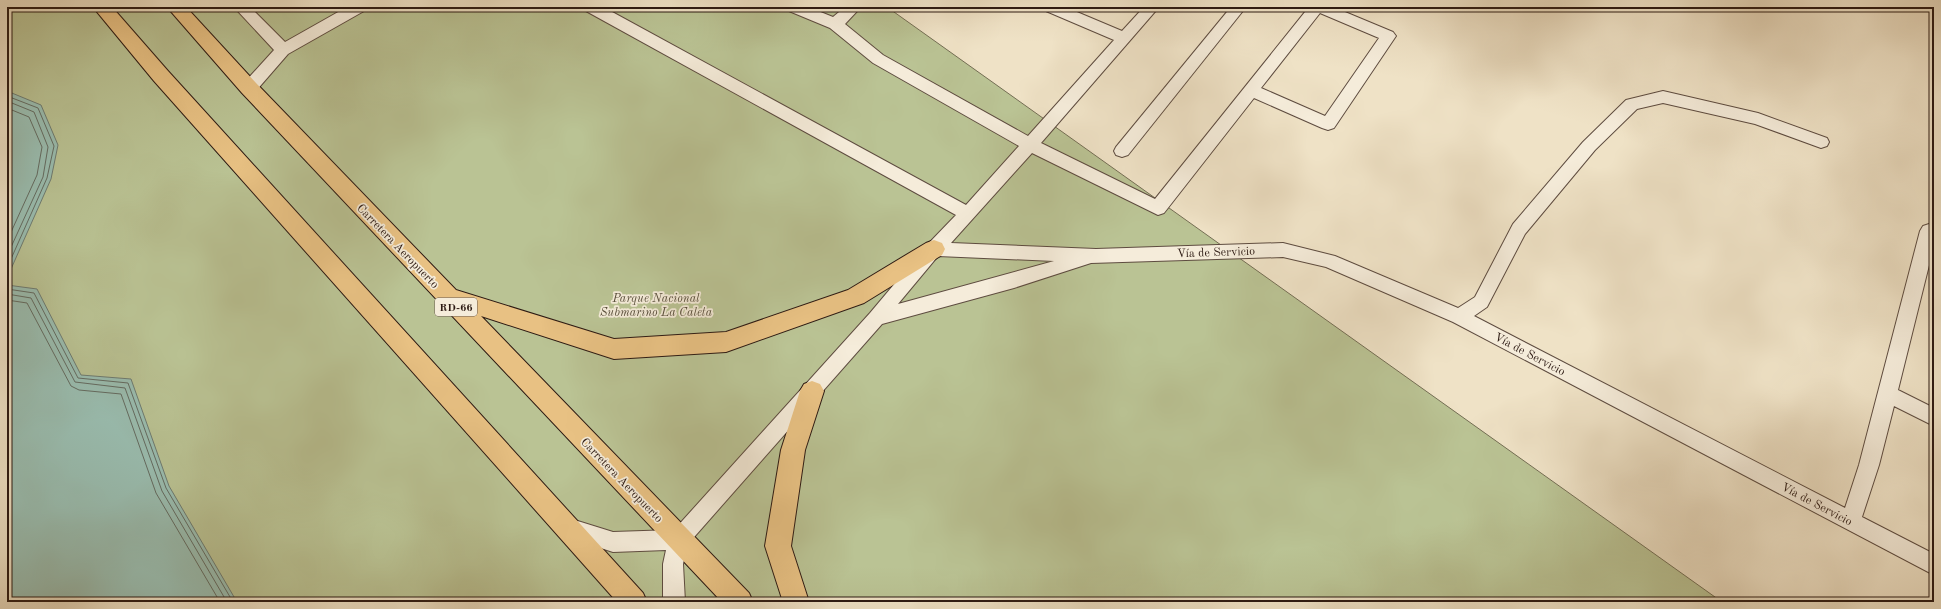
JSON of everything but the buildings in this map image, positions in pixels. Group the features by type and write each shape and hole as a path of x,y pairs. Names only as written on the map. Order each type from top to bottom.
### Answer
{"main road":[{"path":"102,7 161,76 634,602"},
{"name":"Carretera Aeropuerto","path":"176,7 249,88 445,296 740,602"},
{"path":"445,296 614,349 726,342 856,297 934,249"},
{"path":"796,602 778,546 793,450 812,391"}],"lane":[{"path":"241,7 283,50"},
{"path":"249,88 283,50 342,11 360,7"},
{"path":"591,7 968,214"},
{"path":"794,7 835,24 878,59 1030,145 1158,208 1251,90 1318,7 1388,36 1328,124 1251,90"},
{"path":"835,24 854,7"},
{"path":"1051,7 1124,38"},
{"path":"674,602 673,564 679,539 812,391 934,249 968,214 1152,7"},
{"path":"1122,151 1238,7"},
{"path":"1459,317 1481,302 1519,229 1589,146 1632,104 1663,97 1758,119 1820,142"},
{"path":"1851,521 1869,465 1929,231"},
{"name":"Vía de Servicio","path":"934,249 1096,256 1283,250 1329,261 1459,317 1934,565"},
{"name":"Vía de Servicio","path":"876,318 1014,281 1096,256"},
{"path":"1887,394 1934,417"},
{"path":"568,528 613,542 640,542 679,539"}],"green space":[{"name":"Parque Nacional Submarino La Caleta","path":"7,7 887,7 1722,602 7,602"}],"water":[{"path":"7,91 41,105 58,145 51,179 7,278"},
{"path":"7,285 37,289 81,375 131,379 169,486 237,602 7,602"}]}
